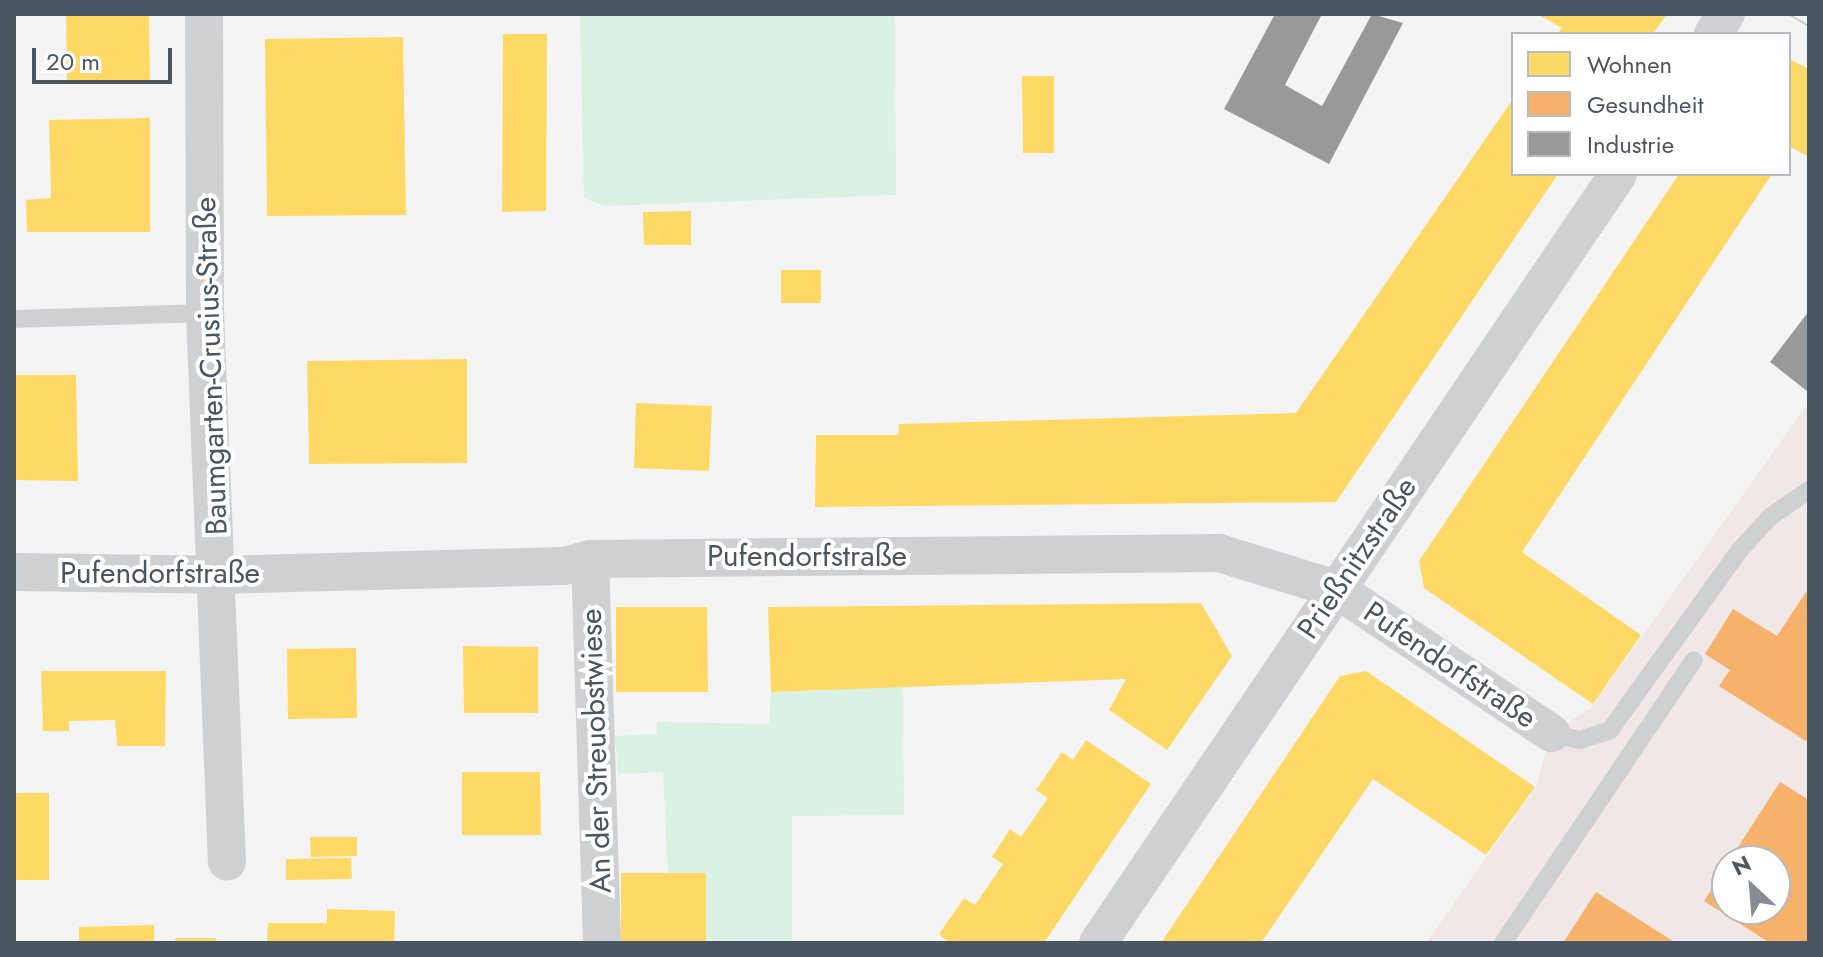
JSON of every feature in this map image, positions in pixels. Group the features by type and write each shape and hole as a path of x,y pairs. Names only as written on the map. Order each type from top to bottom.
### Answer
{"street":[{"name":"Baumgarten-Crusius-Straße","path":"204,14 205,313 219,575 227,862"},
{"path":"1714,32 1726,14"},
{"name":"Prießnitzstraße","path":"1098,943 1617,176"},
{"name":"Pufendorfstraße","path":"14,572 219,575 564,566 590,559 1219,553 1336,589 1551,733"},
{"name":"An der Streuobstwiese","path":"590,559 602,943"}],"lane":[{"path":"14,319 205,313"},
{"path":"1551,733 1580,740 1610,730 1739,551 1770,517 1809,490"},
{"path":"1503,943 1694,660"}],"shaded area":[{"path":"1809,402 1809,943 1426,943 1536,787 1551,733 1591,708"}],"green space":[{"path":"580,14 895,14 896,195 605,206 584,198"},
{"path":"903,687 904,815 792,816 792,943 706,943 668,873 663,772 618,774 615,736 657,734 657,722 769,724 771,692"}],"building: Wohnen":[{"path":"149,14 150,80 67,83 66,16"},
{"path":"1537,14 1667,14 1654,32 1559,32 1562,28"},
{"path":"503,34 547,34 546,211 502,212"},
{"path":"403,37 406,215 267,216 265,39"},
{"path":"1791,60 1809,69 1809,157 1791,147"},
{"path":"1022,76 1054,76 1054,153 1023,153"},
{"path":"1511,102 1511,176 1557,176 1336,502 815,507 816,435 898,435 899,424 1296,413"},
{"path":"150,118 150,232 27,232 26,200 51,198 49,120"},
{"path":"1678,176 1771,176 1522,552 1641,635 1593,704 1424,588 1419,561"},
{"path":"691,211 691,245 644,245 643,212"},
{"path":"781,270 821,270 821,303 781,303"},
{"path":"467,359 467,463 309,464 307,361"},
{"path":"14,375 76,375 78,481 14,480"},
{"path":"636,403 712,406 709,471 634,468"},
{"path":"1201,603 1232,656 1167,750 1109,710 1126,679 771,692 768,607"},
{"path":"616,607 707,607 708,692 616,692"},
{"path":"463,646 538,647 538,713 464,713"},
{"path":"356,648 357,718 288,719 287,649"},
{"path":"41,671 166,671 165,746 117,746 115,720 69,721 69,731 43,731"},
{"path":"1366,671 1535,787 1486,855 1373,779 1261,943 1161,943 1340,676"},
{"path":"1086,740 1151,784 1044,943 949,943 939,934 964,898 975,905 1003,864 992,857 1010,829 1021,837 1048,798 1036,790 1062,752 1073,760"},
{"path":"462,772 540,772 541,835 462,835"},
{"path":"14,793 49,793 49,880 14,880"},
{"path":"310,837 357,837 357,856 311,857"},
{"path":"351,858 352,879 286,880 286,859"},
{"path":"621,873 706,873 706,943 621,943"},
{"path":"327,909 395,911 394,943 267,943 268,923 327,923"},
{"path":"154,925 154,943 79,943 79,927"},
{"path":"175,938 216,938 217,943 176,943"}],"building: Gesundheit":[{"path":"1806,592 1809,594 1809,743 1719,686 1730,670 1705,654 1733,609 1777,636"},
{"path":"1780,782 1809,800 1809,943 1770,943 1742,925 1791,925 1791,845 1739,845"},
{"path":"1711,890 1711,905 1704,901"},
{"path":"1596,892 1676,943 1563,943"}],"building: Industrie":[{"path":"1275,14 1322,14 1285,85 1322,106 1372,14 1403,23 1329,164 1224,109"},
{"path":"1809,311 1809,389 1807,391 1770,362"}],"tram line":[{"path":"1788,14 1809,26"}]}
